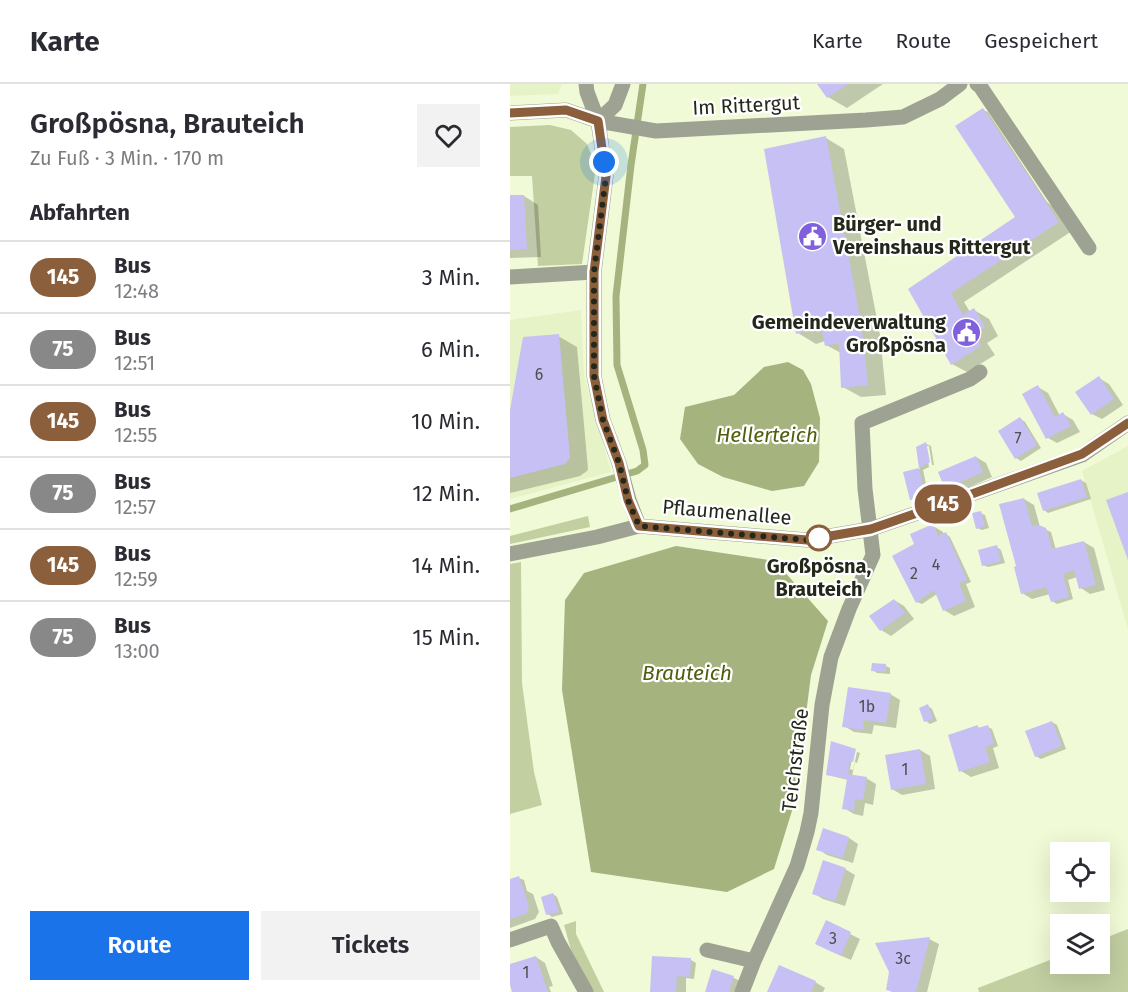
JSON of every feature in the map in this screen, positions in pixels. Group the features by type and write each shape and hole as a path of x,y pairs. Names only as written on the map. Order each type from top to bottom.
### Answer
{"street":[{"path":"586,84 598,121 606,176 594,272 594,376 603,420 619,463 628,500 639,526"},
{"path":"598,121 615,105 623,84"},
{"name":"Im Rittergut","path":"510,113 566,110 598,121 656,131 903,117 940,99 960,84"},
{"path":"977,84 1089,248"},
{"path":"510,277 594,272"},
{"path":"871,529 865,489 862,423 970,379 980,372"},
{"name":"Pflaumenallee","path":"510,554 597,537 639,526 807,540 871,529 1082,454 1128,423"},
{"name":"Teichstraße","path":"742,992 797,866 807,832 822,705 831,657 873,555 871,529"},
{"path":"510,940 551,926 586,992"},
{"path":"707,950 754,961"}],"shaded area":[{"path":"510,84 562,84 558,94 510,96"},
{"path":"550,125 571,130 587,144 596,167 582,264 538,266 532,176 510,176 510,127"},
{"path":"581,310 584,375 611,472 510,499 510,320"},
{"path":"1128,446 1128,629 1082,471"},
{"path":"588,516 590,527 510,544 510,536"},
{"path":"521,562 522,683 534,772 542,805 510,814 510,564"},
{"path":"576,921 576,934 604,992 592,992 571,950 564,925"},
{"path":"1128,929 1128,992 979,992 978,988 1050,960 1050,974 1110,974 1110,936"}],"water":[{"name":"Hellerteich","path":"788,362 803,370 811,384 820,418 819,462 804,486 772,491 723,477 698,464 680,439 685,407 734,395 764,367"},
{"name":"Brauteich","path":"676,546 775,561 828,621 811,675 795,801 774,869 727,892 591,872 562,690 565,600 584,573"}],"building":[{"path":"817,84 848,84 827,98"},
{"path":"983,108 1059,222 951,293 963,315 974,308 985,327 974,334 981,346 951,365 908,289 1015,217 955,126"},
{"name":"Bürger- und Vereinshaus Rittergut","path":"826,136 861,323 868,385 841,388 839,343 825,346 821,327 796,334 764,149"},
{"path":"510,195 524,195 527,249 510,250"},
{"path":"559,334 570,458 565,464 510,478 510,410 523,337"},
{"path":"1099,376 1114,399 1091,415 1075,392"},
{"path":"1038,385 1055,417 1063,412 1071,426 1046,439 1022,394"},
{"path":"1020,417 1037,445 1015,459 998,431"},
{"path":"926,442 930,462 919,468 916,447"},
{"path":"976,456 983,472 945,489 938,472"},
{"path":"919,468 925,496 910,500 903,472"},
{"path":"1081,479 1087,497 1043,511 1037,493"},
{"path":"1128,492 1128,560 1106,500"},
{"path":"1024,498 1032,526 1039,525 1046,528 1052,549 1084,541 1096,585 1079,589 1074,570 1063,574 1069,597 1051,602 1046,587 1021,594 999,504"},
{"path":"981,511 985,526 976,529 972,513"},
{"path":"933,524 938,536 946,532 967,580 959,583 966,601 943,611 934,590 916,603 892,556 914,544 910,534"},
{"path":"997,545 1001,561 982,566 978,550"},
{"path":"894,599 905,613 880,631 869,616"},
{"path":"872,663 886,664 886,672 871,671"},
{"path":"848,687 891,693 886,723 864,720 863,730 842,727"},
{"path":"928,704 933,719 924,722 919,708"},
{"path":"1052,721 1062,746 1035,757 1025,731"},
{"path":"978,725 978,728 988,725 994,744 985,747 990,762 959,772 948,735"},
{"path":"831,741 856,749 853,762 850,761 848,774 867,777 863,800 855,799 854,811 842,809 847,779 826,775"},
{"path":"920,749 926,784 891,790 885,755"},
{"path":"823,828 849,837 843,858 816,850"},
{"path":"823,860 846,868 835,901 812,894"},
{"path":"519,876 529,906 526,914 510,919 510,879"},
{"path":"553,893 559,912 546,915 541,897"},
{"path":"826,920 851,932 841,956 815,944"},
{"path":"930,937 916,992 886,990 889,972 875,943"},
{"path":"536,956 548,992 512,992 510,964"},
{"path":"652,956 691,958 690,977 677,976 676,992 650,992"},
{"path":"779,965 816,981 811,992 767,992"},
{"path":"712,969 734,976 729,992 705,992"}],"waterway":[{"path":"510,509 637,471 645,465 643,450 617,365 616,296 643,84"}],"bus line":[{"name":"145","path":"510,113 566,110 598,121 606,176 594,272 594,376 603,420 619,463 628,500 639,526 807,540 871,529 1082,454 1128,423"}],"place":[{"name":"Bürger- und Vereinshaus Rittergut","path":"812,236"},
{"name":"Gemeindeverwaltung Großpösna","path":"967,333"},
{"name":"Großpösna, Brauteich","path":"819,538"}],"route":[{"path":"604,162 606,176 594,272 594,376 603,420 619,463 628,500 639,526 807,540 819,538"}]}
